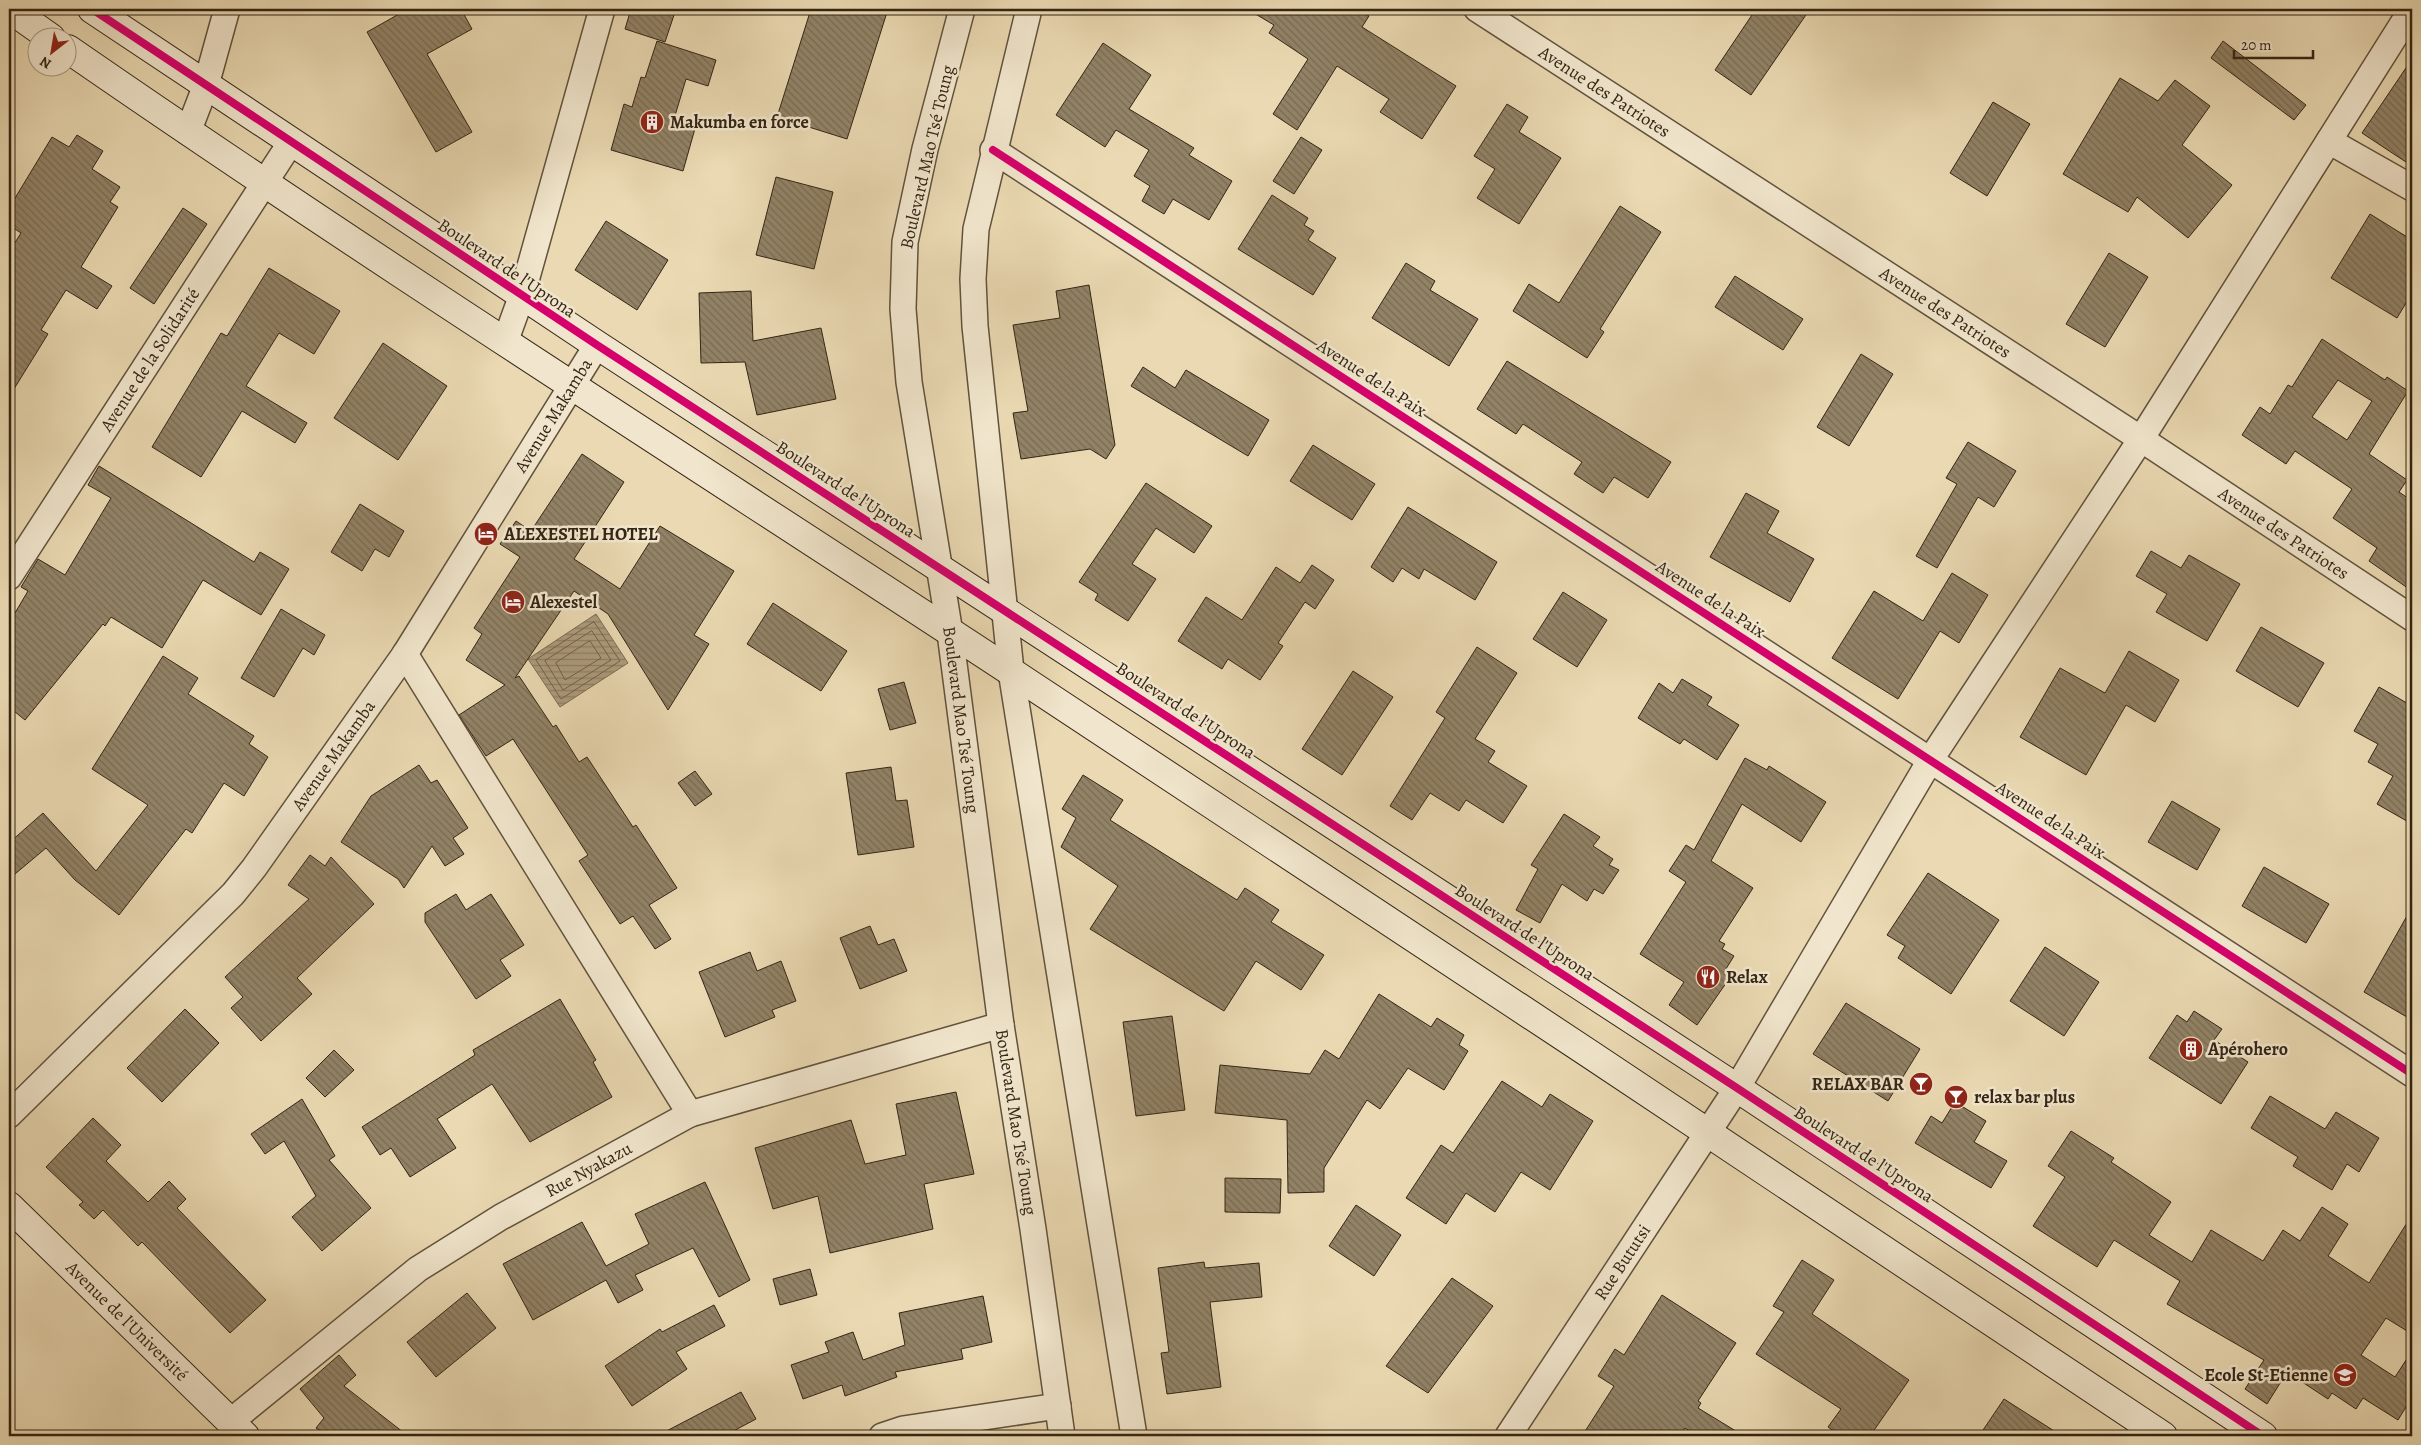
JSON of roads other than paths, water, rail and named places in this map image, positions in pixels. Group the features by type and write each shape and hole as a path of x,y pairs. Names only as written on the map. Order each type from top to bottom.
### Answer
{"street":[{"path":"10,9 37,28"},
{"name":"Boulevard de l'Uprona","path":"92,9 597,345 1737,1088 2263,1436"},
{"path":"188,132 206,85 227,9"},
{"path":"506,342 522,295 602,9"},
{"name":"Boulevard Mao Tsé Toung","path":"962,9 925,149 905,242 903,310 909,382 950,633 1001,1025 1033,1229 1062,1436"},
{"path":"1030,9 976,229 973,279 975,326 1011,672 1134,1436"},
{"name":"Avenue des Patriotes","path":"1476,9 2141,439 2412,618"},
{"name":"Rue Bututsi","path":"1508,1436 1737,1088 1931,760 2141,439 2412,9"},
{"path":"78,56 188,132 266,182 570,386 1011,672 2163,1436"},
{"path":"2330,141 2412,188"},
{"name":"Avenue de la Solidarité","path":"9,577 291,142"},
{"name":"Avenue de la Paix","path":"994,150 2412,1074"},
{"name":"Avenue Makamba","path":"9,1115 233,894 254,868 405,654 597,345"},
{"path":"405,654 690,1114"},
{"name":"Rue Nyakazu","path":"238,1429 418,1269 501,1217 690,1114 1001,1025"},
{"name":"Avenue de l'Université","path":"9,1206 238,1429"},
{"path":"882,1436 903,1429 1058,1406"}],"water":[{"path":"596,614 628,663 560,707 528,659"}],"place":[{"name":"Makumba en force","path":"652,122"},
{"name":"ALEXESTEL HOTEL","path":"486,534"},
{"name":"Alexestel","path":"513,602"},
{"name":"Relax","path":"1708,977"},
{"name":"Apérohero","path":"2191,1049"},
{"name":"RELAX BAR","path":"1921,1084"},
{"name":"relax bar plus","path":"1956,1097"},
{"name":"Ecole St-Etienne","path":"2345,1375"}]}
